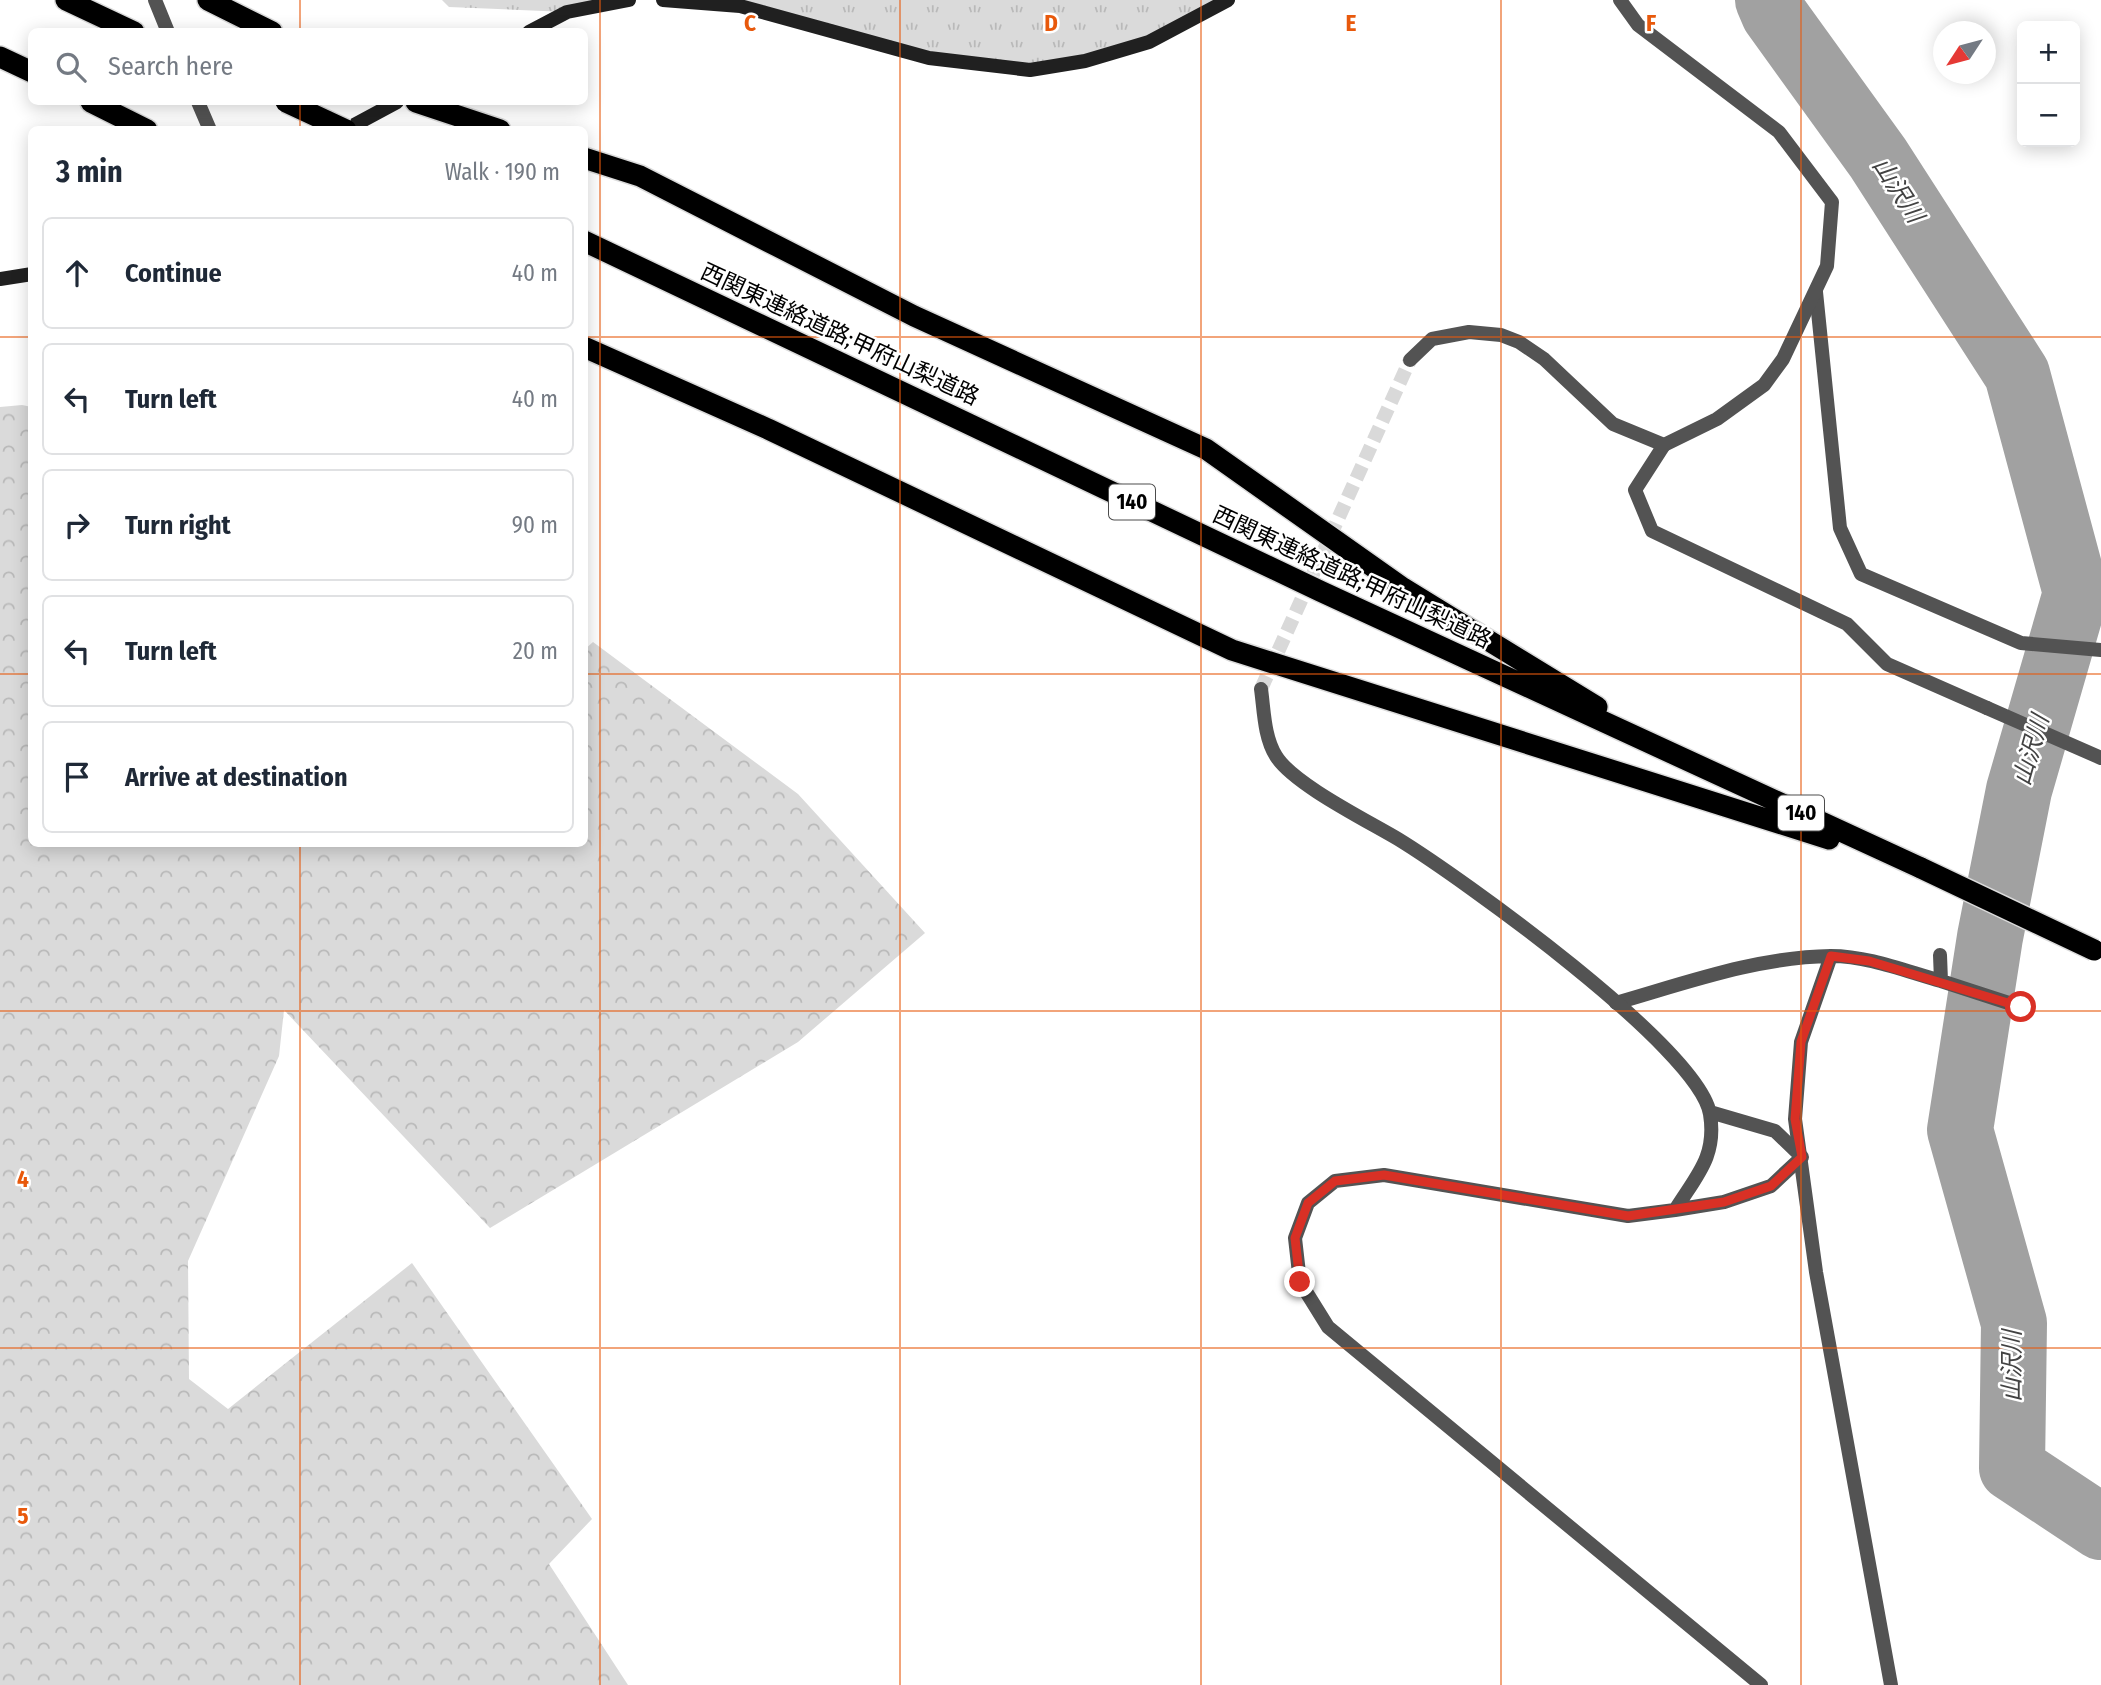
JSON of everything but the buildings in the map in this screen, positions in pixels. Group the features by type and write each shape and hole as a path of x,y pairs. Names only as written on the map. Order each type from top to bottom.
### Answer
{"highway":[{"path":"65,0 125,28"},
{"path":"208,0 264,28"},
{"path":"0,57 28,70"},
{"path":"97,105 140,126"},
{"path":"292,105 337,126"},
{"path":"425,105 488,126"},
{"path":"588,159 640,176 914,316 1206,449 1403,588 1681,758"},
{"name":"西関東連絡道路;甲府山梨道路","path":"588,243 1270,568 2098,951"},
{"path":"588,349 768,429 1233,650 1922,868"}],"street":[{"path":"155,0 166,28"},
{"path":"537,28 567,12 629,0"},
{"path":"663,0 740,6 929,58 1030,70 1085,61 1149,42 1228,0"},
{"path":"1620,0 1638,25 1779,132 1832,202 1827,266 1796,338 1764,385 1717,419 1664,445 1635,490 1652,531 1847,624 1887,664 2101,758"},
{"path":"199,105 208,126"},
{"path":"353,126 392,105"},
{"path":"0,279 28,275"},
{"path":"1816,292 1840,528 1861,574 2021,643 2101,650"},
{"path":"1410,360 1432,339 1469,331 1501,335 1519,342 1544,359 1613,424 1664,445"},
{"path":"1261,689 1265,725 1276,756 1301,780 1438,863 1542,940 1616,1003 1680,1063 1710,1112 1710,1154 1675,1210"},
{"path":"1940,955 1941,981"},
{"path":"1616,1003 1743,966 1831,956 1869,961 2021,1007"},
{"path":"1831,956 1801,1042 1795,1119 1816,1272 1891,1685"},
{"path":"1710,1112 1776,1131 1802,1157"},
{"path":"1761,1685 1328,1327 1300,1282 1295,1238 1308,1203 1335,1181 1384,1175 1628,1216 1724,1202 1771,1186 1802,1157"}],"green space":[{"path":"442,0 629,0 567,12 449,7"},
{"path":"663,0 1228,0 1149,42 1030,70 929,58 740,6"},
{"path":"28,406 28,847 588,847 588,646 593,642 798,794 925,933 798,1042 490,1228 284,1010 279,1056 188,1261 189,1379 228,1409 412,1263 592,1519 549,1564 628,1685 0,1685 0,407"}],"waterway":[{"name":"山沢川","path":"1768,0 1774,14 1878,158 2017,374 2076,593 2019,790 1990,937 1960,1130 2014,1323 2012,1468 2101,1527"}],"tunnel":[{"path":"1261,689 1410,360"}],"route":[{"path":"1300,1282 1295,1238 1308,1203 1335,1181 1384,1175 1628,1216 1724,1202 1771,1186 1802,1157 1795,1119 1801,1042 1831,956 1869,961 2021,1007"}]}
